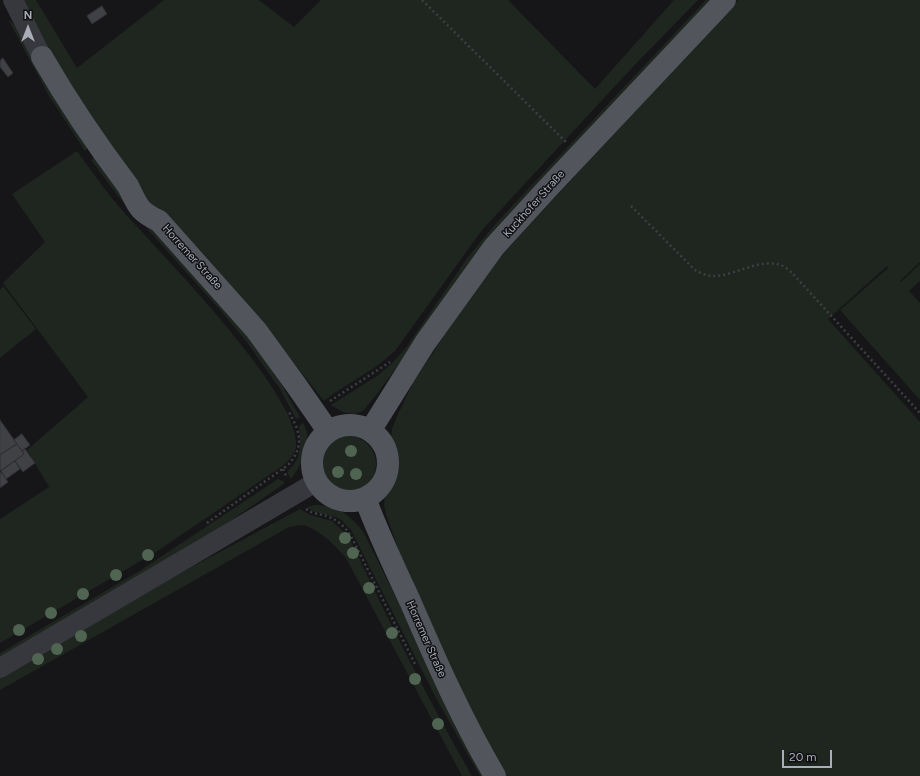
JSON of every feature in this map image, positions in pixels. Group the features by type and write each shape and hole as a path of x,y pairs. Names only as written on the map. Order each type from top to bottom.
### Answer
{"main road":[{"name":"Kuckhofer Straße","path":"370,431 425,343 494,247 725,0"},
{"name":"Horremer Straße","path":"42,57 63,94 86,129 128,186 132,197 139,207 148,216 159,221 247,320 277,358 328,431"},
{"path":"349,425 364,427 370,431 377,436 386,450 388,466 386,474 378,488 365,498 351,501 337,499 325,492 316,482 312,468 312,454 318,441 328,431 349,425"},
{"name":"Horremer Straße","path":"365,498 379,535 430,650 468,727 495,776"}],"street":[{"name":"Horremer Straße","path":"13,0 42,57"},
{"path":"0,668 316,482"}],"path":[{"path":"422,0 567,143"},
{"path":"631,206 694,270 706,275 722,275 743,268 766,264 781,265 793,274 920,413"},
{"path":"295,422 299,435 299,449 295,458 282,469 304,508 310,512 334,519 346,528 352,536 416,667"}],"shaded area":[{"path":"23,0 36,0 77,68 164,0 259,0 294,27 321,0 508,0 595,89 674,0 698,0 629,71 482,230 395,351 377,366 324,401 273,337 148,210 72,91"},
{"path":"706,0 714,0 432,319 363,411 354,414 343,412 331,405 377,376 406,348 468,257 498,221"},
{"path":"738,0 920,0 920,262 900,281 901,282 920,264 920,281 909,291 920,303 920,400 840,310 888,268 887,266 828,319 920,422 920,776 506,776 465,701 408,577 386,514 384,505 385,496 393,471 390,446 392,429 413,383 485,273"},
{"path":"8,19 16,26 88,148 85,151 49,96"},
{"path":"77,151 113,200 183,276 260,369 280,400 293,427 296,448 292,456 281,467 156,552 0,643 0,519 49,487 27,450 88,397 3,283 45,242 12,194"},
{"path":"95,157 218,300 257,348 282,385 300,417 296,419 280,389 246,341 118,196 91,160"},
{"path":"3,286 36,329 0,358 0,290"},
{"path":"304,423 307,433 307,445 301,463 291,479 287,472 292,467 298,456 300,445 299,426"},
{"path":"342,436 354,436 364,440 372,448 376,458 376,470 372,480 364,488 354,492 342,492 332,488 324,480 320,470 320,458 324,448 332,440"},
{"path":"278,479 285,483 210,535 0,659 0,653 141,570"},
{"path":"314,505 330,507 342,512 363,531 484,776 480,776 437,700 351,530 340,519 317,513 307,507"},
{"path":"300,509 310,515 332,521 350,539 409,659 472,776 462,776 346,558 332,543 307,526 301,525 289,527 0,690 0,677 173,577"}],"building":[{"path":"102,6 107,14 92,24 87,16"},
{"path":"3,58 13,73 8,77 0,67 0,61"},
{"path":"0,420 17,444 0,455"},
{"path":"22,434 30,445 22,451 14,440"},
{"path":"17,444 24,454 1,471 0,455"},
{"path":"25,449 35,463 23,472 15,461 24,454 22,451"},
{"path":"15,461 20,469 6,479 1,471"},
{"path":"1,472 8,482 0,488 0,473"}]}
